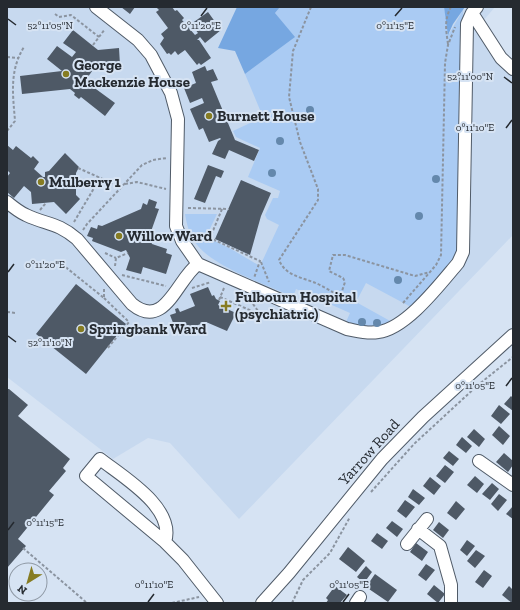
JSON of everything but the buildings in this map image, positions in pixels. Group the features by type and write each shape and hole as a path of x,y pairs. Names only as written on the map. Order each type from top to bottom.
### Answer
{"street":[{"path":"96,7 138,40 151,55 171,93 178,119 176,226 182,241 198,264 347,329 368,333 379,332 400,324 458,263 463,252 467,24 474,10"},
{"path":"474,10 501,58 513,69"},
{"path":"7,202 26,215 59,226 77,239 132,304 147,312 160,309 166,305 189,270 198,264"},
{"name":"Yarrow Road","path":"262,603 289,573 382,459 423,417 513,335"},
{"path":"165,542 167,535 164,519 154,502 100,459 86,476 165,542 183,560 217,603"},
{"path":"479,461 513,485"},
{"path":"407,544 427,519"},
{"path":"418,529 440,546 451,584 451,603"}],"path":[{"path":"311,7 292,51 289,97 300,142 319,194 318,200 279,260 282,267 292,275 314,283 336,294 341,294 345,282 343,278 330,271 333,255 345,255 415,276 430,272"},
{"path":"403,303 440,260 441,255 444,77 448,45 446,25 447,15 451,7"},
{"path":"55,14 59,17 71,15 99,37"},
{"path":"92,46 103,32"},
{"path":"7,131 15,121 12,81 18,58 24,47"},
{"path":"7,57 18,58"},
{"path":"77,239 87,224 121,187 147,162 171,158"},
{"path":"78,168 121,187"},
{"path":"73,223 100,178"},
{"path":"124,184 137,182 172,190"},
{"path":"40,210 46,203"},
{"path":"183,208 229,209"},
{"path":"222,209 210,238 260,261 272,289"},
{"path":"116,270 114,264 116,258 128,253"},
{"path":"58,261 104,298 129,322 107,350"},
{"path":"252,280 260,261"},
{"path":"119,274 170,287"},
{"path":"191,289 214,281"},
{"path":"227,283 219,299 261,315 249,297"},
{"path":"220,284 225,286"},
{"path":"104,287 104,298"},
{"path":"7,312 16,313"},
{"name":"Yarrow Road","path":"370,493 414,444 478,385 513,357"},
{"path":"292,603 303,580 330,553 351,516"},
{"path":"23,548 87,603"},
{"path":"172,603 200,596"}],"shaded area":[{"name":"Fulbourn Hospital (psychiatric)","path":"7,7 495,7 477,28 499,63 513,76 513,235 239,519 170,443 148,438 113,459 7,377"},
{"path":"237,7 280,7 275,13 295,37 245,74 235,51 218,48"},
{"path":"280,7 444,7 449,34 463,10 457,252 450,266 411,307 366,283 356,302 392,322 375,327 364,327 346,322 350,313 296,289 293,297 242,275 206,254 195,243 188,227 185,214 217,214 206,237 231,249 260,266 279,225 267,219 265,215 273,198 278,198 280,191 248,177 260,148 236,137 233,131 263,117 245,74 294,37 275,13"},
{"path":"444,7 465,7 453,24 448,35"}],"place":[{"name":"George Mackenzie House","path":"66,74"},
{"name":"Burnett House","path":"209,116"},
{"name":"Mulberry 1","path":"41,182"},
{"name":"Willow Ward","path":"119,236"},
{"name":"Fulbourn Hospital (psychiatric)","path":"226,306"},
{"name":"Springbank Ward","path":"81,329"}]}
